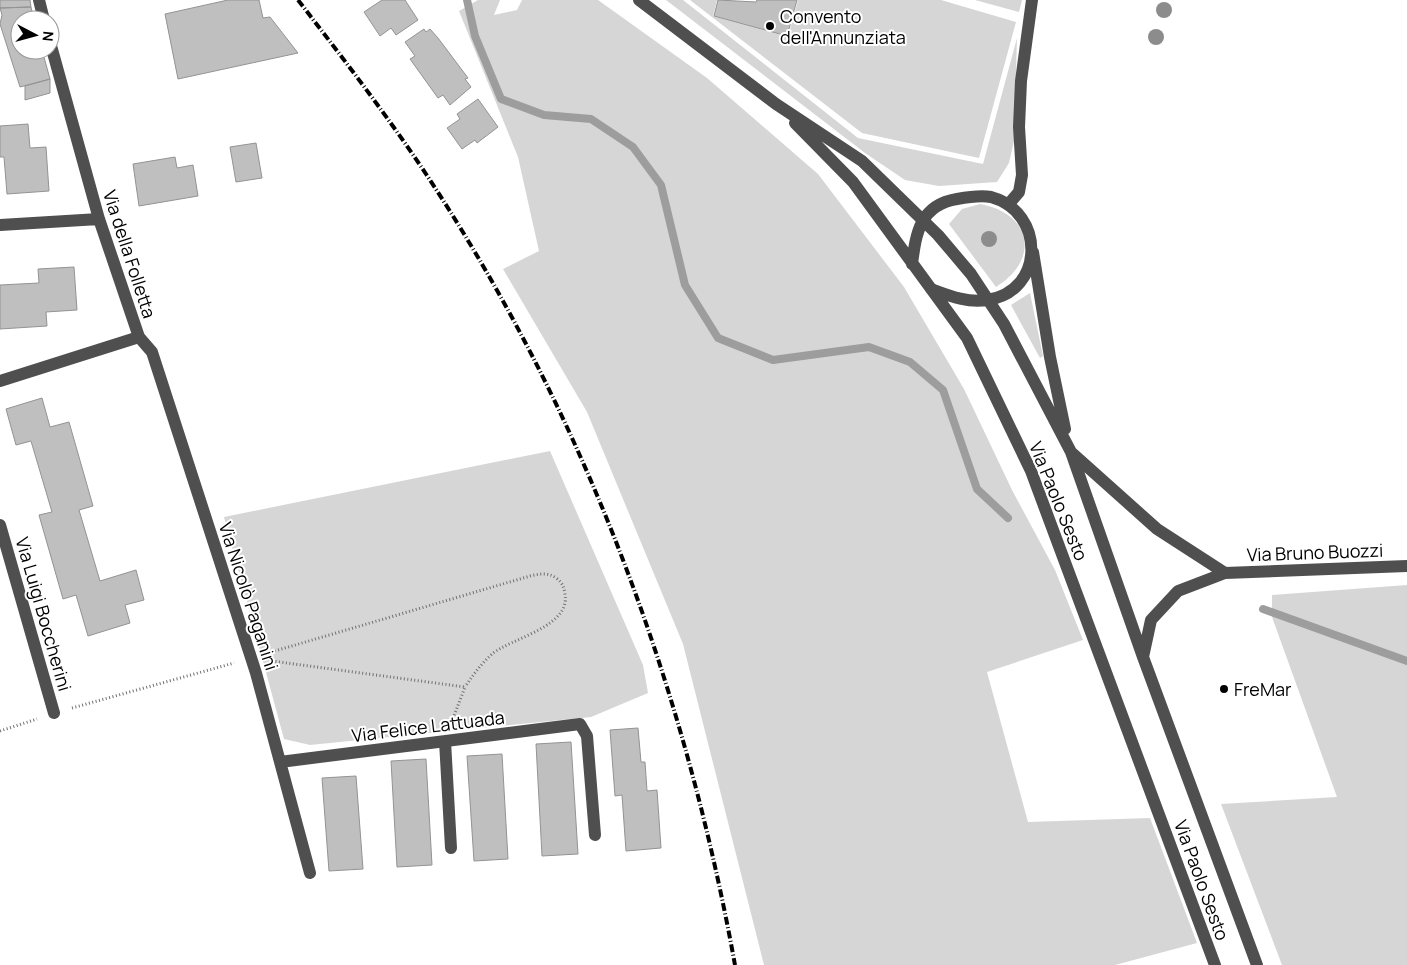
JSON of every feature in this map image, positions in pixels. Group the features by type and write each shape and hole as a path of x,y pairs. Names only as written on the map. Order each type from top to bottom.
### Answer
{"street":[{"name":"Via Paolo Sesto","path":"639,0 776,104 862,162 923,219 971,274 988,300 1022,354 1071,452"},
{"path":"912,264 915,236 923,219 935,206 965,197 991,197 1008,205 1019,192 1022,175 1019,126 1021,80 1032,0"},
{"name":"Via della Folletta","path":"0,381 139,337 98,219 55,60"},
{"name":"Via Paolo Sesto","path":"776,104 853,182 966,338 1031,471 1214,965"},
{"name":"Via Paolo Sesto","path":"1008,205 1021,217 1030,233 1050,357 1071,452 1143,657 1257,965"},
{"path":"0,225 98,219"},
{"path":"932,289 957,298 988,300 1002,296 1016,287 1028,272 1033,252"},
{"name":"Via Nicolò Paganini","path":"139,337 152,352 251,658 310,873"},
{"name":"Via Bruno Buozzi","path":"1071,452 1157,529 1225,573"},
{"name":"Via Luigi Boccherini","path":"0,525 54,713"},
{"name":"Via Bruno Buozzi","path":"1143,657 1151,620 1178,591 1225,573 1407,566"},
{"name":"Via Felice Lattuada","path":"280,762 580,724 587,736 595,835"},
{"path":"445,741 450,848"}],"path":[{"path":"251,658 530,576 543,574 553,576 561,582 566,596 563,609 556,618 532,636 520,637 492,654 478,668 465,687"}],"shaded area":[{"path":"478,0 500,0 494,15 517,10 522,0 598,0 707,78 818,174 904,287 964,389 1012,490 1055,570 1083,640 987,672 1028,822 1150,818 1197,943 1115,965 764,965 683,644 587,412 503,269 539,251 518,157 459,11"},
{"path":"666,0 683,0 858,138 983,164 1017,38 1014,141 1009,163 997,182 939,186 905,180 865,153"},
{"path":"690,0 717,0 713,16 788,37 798,0 941,0 1016,22 979,158 862,133"},
{"path":"975,0 1022,0 1019,12"},
{"path":"980,204 997,209 1010,217 1019,227 1024,238 1024,251 1020,263 1010,276 996,287 949,224 962,209"},
{"path":"1030,293 1043,356 1040,358 1011,305"},
{"path":"550,451 643,665 648,693 591,717 310,745 284,739 224,517"},
{"path":"1407,585 1407,965 1282,965 1221,804 1337,797 1272,617 1272,595"}],"building":[{"path":"0,0 30,0 31,7 0,8"},
{"path":"228,0 259,0 263,18 270,17 298,53 178,79 165,14"},
{"path":"382,0 405,0 418,20 396,35 391,28 380,36 364,12"},
{"name":"Convento dell'Annunziata","path":"718,0 756,2 757,0 797,0 787,36 714,16"},
{"path":"31,7 32,10 10,10 10,56 0,24 2,15 0,8"},
{"path":"424,29 426,32 430,29 468,78 465,79 471,87 450,105 443,95 438,98 410,59 415,56 405,42"},
{"path":"11,60 45,60 50,79 20,87"},
{"path":"50,79 50,93 25,100 25,86"},
{"path":"478,99 498,127 477,143 475,140 462,149 447,128 460,119 457,114"},
{"path":"28,124 30,148 46,147 49,191 7,194 4,157 0,157 0,126"},
{"path":"256,143 262,178 236,182 230,147"},
{"path":"175,157 177,168 193,165 198,196 139,206 133,164"},
{"path":"74,267 77,310 46,312 47,326 0,329 0,285 39,283 38,269"},
{"path":"42,398 50,427 69,422 93,506 79,510 100,581 136,570 144,600 125,605 130,623 88,636 76,595 63,599 39,515 52,512 31,441 16,445 6,409"},
{"path":"638,728 641,762 645,762 647,791 657,790 661,848 626,851 622,795 615,796 610,730"},
{"path":"571,742 578,854 542,856 536,744"},
{"path":"502,754 508,859 474,861 467,756"},
{"path":"426,759 432,865 397,867 391,761"},
{"path":"356,776 363,869 329,871 322,778"}],"waterway":[{"path":"467,0 475,36 501,99 544,115 591,119 633,147 661,185 685,285 718,338 773,360 869,347 910,362 943,390 977,489 1008,518"},
{"path":"1263,609 1407,661"}],"railway":[{"path":"298,0 364,86 411,152 483,265 534,359 580,455 621,554 656,654 687,756 714,860 735,965"}],"place":[{"name":"Convento dell'Annunziata","path":"770,26"},
{"name":"FreMar","path":"1224,689"}]}
